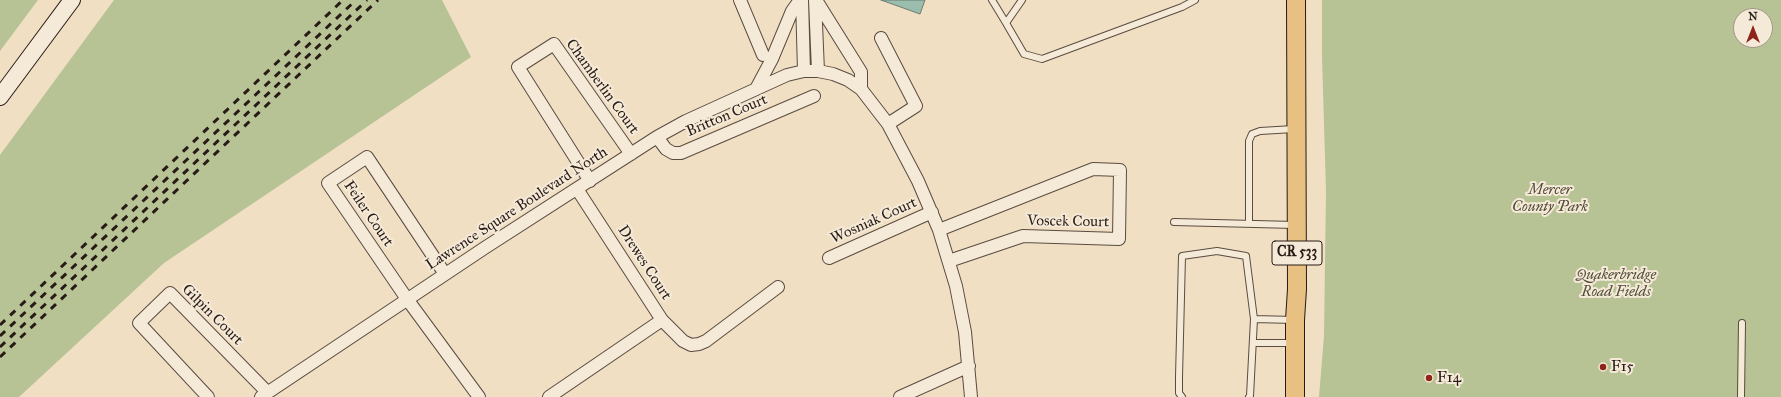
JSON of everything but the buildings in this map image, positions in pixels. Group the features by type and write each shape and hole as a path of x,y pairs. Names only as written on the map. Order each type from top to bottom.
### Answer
{"main road":[{"path":"0,98 72,0"},
{"name":"CR 533","path":"1288,0 1294,42 1298,108"},
{"name":"CR 533","path":"1295,397 1298,129 1296,0"}],"street":[{"path":"740,0 763,55"},
{"path":"801,0 804,71"},
{"path":"756,89 772,60 792,11 801,0"},
{"path":"815,0 818,71"},
{"path":"815,0 861,72 861,89"},
{"path":"881,38 916,106 888,124"},
{"name":"Chamberlin Court","path":"590,180 518,67 554,44 631,154"},
{"name":"Lawrence Square Boulevard North","path":"264,395 445,274 590,180 686,121 788,75 804,71 818,71 833,74 848,80 861,89 888,124 918,181 939,230 949,261 965,332 971,397"},
{"name":"Britton Court","path":"657,138 666,149 673,153 681,153 814,96"},
{"name":"Feiler Court","path":"407,299 328,183 361,161 368,157 445,274"},
{"name":"Voscek Court","path":"939,230 1093,169 1120,170 1119,239 1023,236 949,261"},
{"name":"Drewes Court","path":"548,397 662,320 577,189"},
{"name":"Wosniak Court","path":"829,258 932,212"},
{"path":"662,320 683,341 691,345 699,344 778,287"},
{"name":"Gilpin Court","path":"208,397 139,323 170,292 264,395"},
{"path":"407,299 479,397"},
{"path":"900,397 969,366"}],"lane":[{"path":"992,0 1024,54 1042,59 1182,7 1195,0"},
{"path":"1006,23 1022,0"},
{"path":"1249,224 1249,141 1252,134 1260,131 1298,129"},
{"path":"1174,222 1297,225"},
{"path":"1182,397 1179,393 1182,256 1218,251 1246,256 1254,319 1249,397"},
{"path":"1254,319 1295,320"},
{"path":"1740,397 1742,323"},
{"path":"1253,343 1295,343"}],"green space":[{"path":"0,0 38,0 0,51"},
{"path":"114,0 442,0 471,57 164,263 19,397 0,397 0,155"},
{"name":"Mercer County Park","path":"1322,0 1781,0 1781,397 1319,397 1324,336 1326,191"}],"shaded area":[{"path":"881,0 925,0 920,14"}],"railway":[{"path":"0,325 343,0"},
{"path":"0,336 356,0"},
{"path":"0,347 367,0"},
{"path":"0,357 378,0"}],"place":[{"name":"F15","path":"1603,367"},
{"name":"F14","path":"1429,378"}],"park label":[{"name":"Quakerbridge Road Fields","path":"1616,284"}]}
